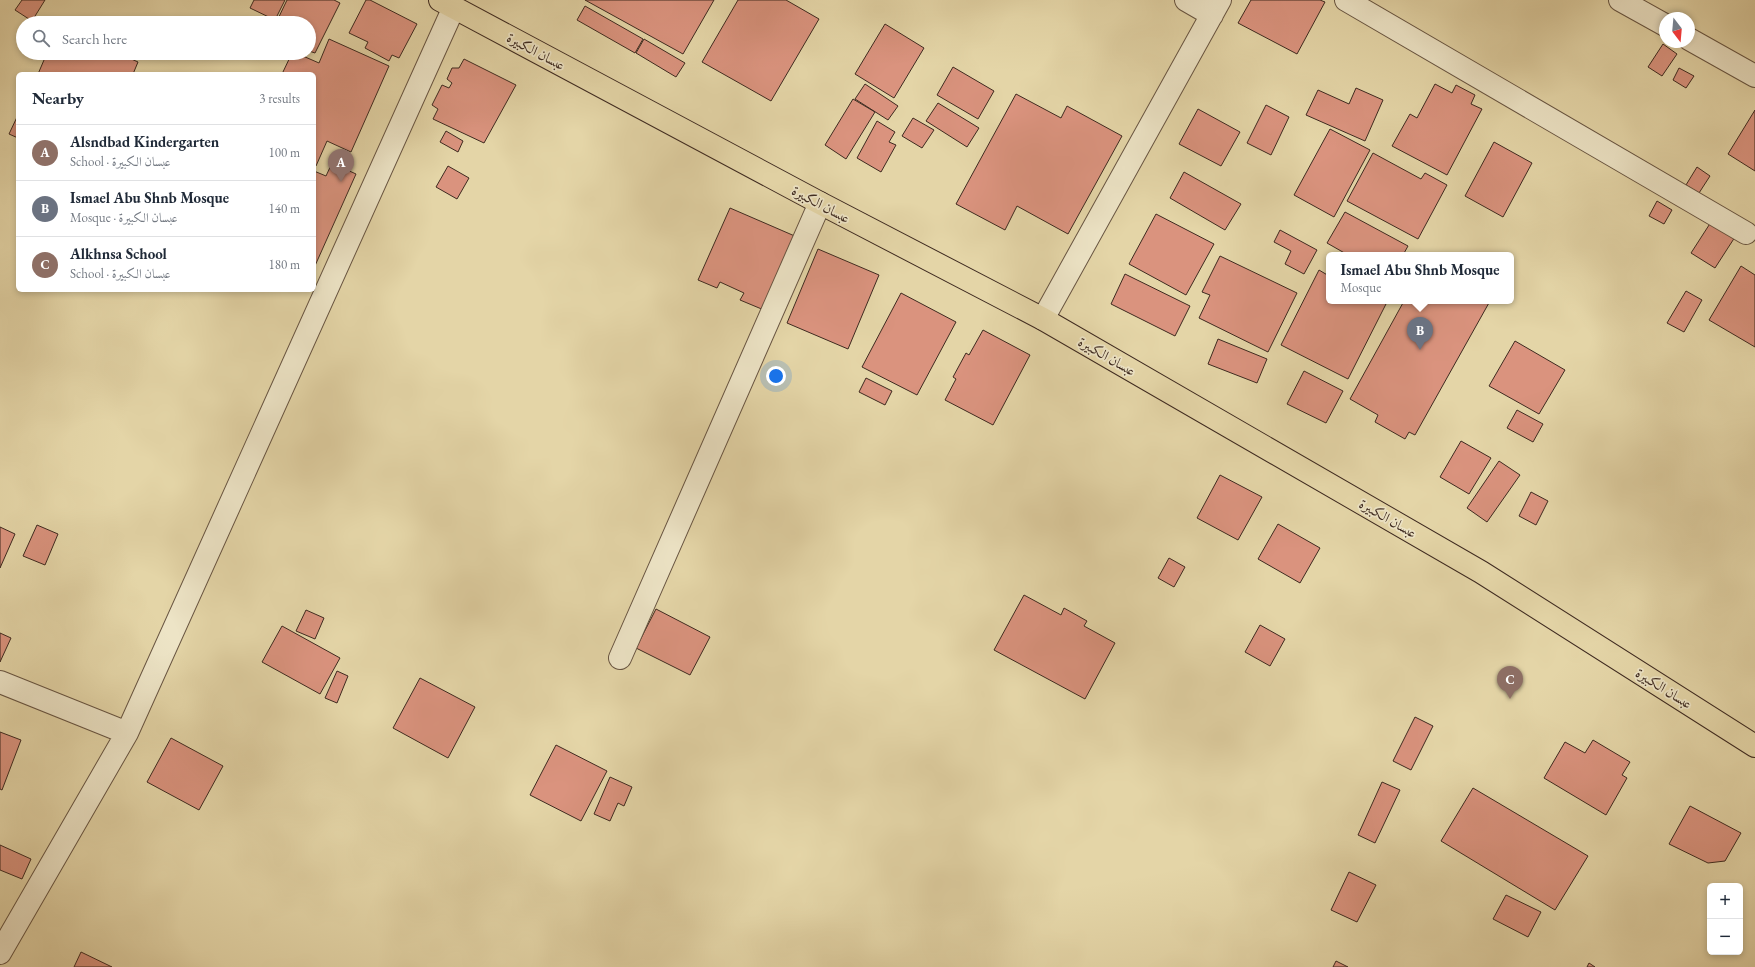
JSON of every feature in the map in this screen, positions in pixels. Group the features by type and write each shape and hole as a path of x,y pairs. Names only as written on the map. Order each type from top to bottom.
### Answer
{"main road":[{"name":"عبسان الكبيرة","path":"447,4 820,203 1042,318 1482,572 1755,746"}],"street":[{"path":"1042,318 1216,8 1186,0"},
{"path":"1346,0 1746,233"},
{"path":"1620,0 1659,22"},
{"path":"0,953 127,733 447,4"},
{"path":"1695,42 1755,76"},
{"path":"620,658 820,203"},
{"path":"0,682 127,733"}],"building":[{"path":"22,0 45,0 35,16 24,16 15,10"},
{"path":"254,0 285,0 277,16 267,16 250,8"},
{"path":"287,0 334,0 340,3 316,51 316,16 279,16"},
{"path":"366,0 370,0 417,24 399,58 392,55 389,61 365,48 368,42 349,33"},
{"path":"585,0 714,0 683,54"},
{"path":"738,0 786,0 819,19 771,101 702,62"},
{"path":"1251,0 1320,0 1325,2 1297,54 1238,23"},
{"path":"585,6 643,39 635,53 577,20"},
{"path":"885,24 924,48 894,98 855,74"},
{"path":"329,39 389,66 351,152 327,141 316,166 316,72 283,72 289,60 312,60 319,63"},
{"path":"644,39 685,63 676,77 636,53"},
{"path":"1660,48 1669,48 1677,54 1662,76 1648,67"},
{"path":"464,59 516,85 484,143 433,119 438,109 432,105 442,85 449,88 452,83 447,79 452,68 459,68"},
{"path":"44,60 134,60 138,62 134,72 39,72"},
{"path":"953,67 994,91 978,119 937,95"},
{"path":"1679,68 1694,76 1686,88 1673,80"},
{"path":"865,84 898,106 888,120 855,99"},
{"path":"1435,84 1452,93 1456,85 1475,95 1471,104 1482,109 1447,175 1392,146 1410,114 1417,118"},
{"path":"1356,88 1383,100 1365,141 1306,115 1318,90 1349,104"},
{"path":"1016,94 1061,118 1067,106 1122,136 1068,234 1017,206 1005,230 956,204"},
{"path":"853,99 875,112 846,159 825,145"},
{"path":"938,103 979,128 967,147 926,121"},
{"path":"1266,105 1289,117 1271,155 1247,143"},
{"path":"1198,109 1240,132 1221,166 1179,144"},
{"path":"1755,110 1755,171 1728,154"},
{"path":"913,118 934,130 922,148 902,136"},
{"path":"16,119 16,137 9,134"},
{"path":"877,121 895,132 889,142 896,145 881,172 857,158"},
{"path":"1330,129 1370,150 1334,217 1294,195"},
{"path":"446,131 463,141 458,152 440,142"},
{"path":"1494,142 1532,163 1503,217 1465,196"},
{"path":"1373,153 1421,179 1425,173 1447,185 1418,239 1347,201"},
{"path":"332,163 356,174 316,264 316,172 326,176"},
{"path":"448,166 469,178 457,199 436,187"},
{"path":"1697,167 1710,176 1699,193 1686,185"},
{"path":"1184,172 1241,204 1225,230 1170,198"},
{"path":"1657,201 1672,210 1664,224 1649,216"},
{"path":"730,208 797,237 764,310 740,300 744,293 720,282 717,288 698,280"},
{"path":"1345,212 1408,246 1405,252 1343,252 1327,243"},
{"path":"1156,214 1214,244 1186,295 1129,264"},
{"path":"1711,222 1735,237 1715,268 1691,253"},
{"path":"1280,230 1317,250 1304,274 1285,264 1291,251 1274,242"},
{"path":"818,249 879,275 848,349 787,323"},
{"path":"1220,256 1297,293 1268,352 1199,318 1210,295 1202,292"},
{"path":"1741,266 1755,275 1755,347 1709,320"},
{"path":"1319,270 1326,274 1326,304 1386,304 1348,379 1281,345"},
{"path":"1125,274 1190,306 1175,336 1111,304"},
{"path":"1686,291 1702,300 1684,332 1667,323"},
{"path":"901,293 956,322 917,395 862,367"},
{"path":"1402,304 1488,304 1415,435 1409,432 1405,439 1375,422 1378,415 1350,399"},
{"path":"983,330 1030,355 993,425 945,400 956,379 953,377 966,353 969,355"},
{"path":"1218,339 1267,359 1257,383 1208,364"},
{"path":"1515,341 1565,370 1539,414 1489,386"},
{"path":"1304,371 1343,391 1326,423 1287,404"},
{"path":"866,378 892,391 885,405 859,392"},
{"path":"1517,410 1543,424 1533,442 1507,428"},
{"path":"1461,441 1491,458 1469,494 1440,477"},
{"path":"1499,461 1520,475 1487,522 1467,508"},
{"path":"1220,475 1262,497 1238,540 1197,518"},
{"path":"1531,492 1548,501 1536,525 1519,516"},
{"path":"1278,524 1320,548 1300,583 1258,559"},
{"path":"37,525 58,534 45,565 23,556"},
{"path":"0,527 15,534 0,568"},
{"path":"1169,558 1185,567 1174,587 1158,578"},
{"path":"1024,595 1061,615 1064,608 1087,621 1084,626 1115,643 1085,699 994,650"},
{"path":"656,609 710,637 690,675 636,648"},
{"path":"306,610 324,618 315,639 296,631"},
{"path":"1260,625 1285,639 1270,666 1245,652"},
{"path":"282,626 340,658 320,694 262,662"},
{"path":"0,633 11,638 0,662"},
{"path":"337,671 348,676 337,703 325,698"},
{"path":"420,678 475,707 448,758 393,728"},
{"path":"1415,717 1433,726 1411,770 1393,761"},
{"path":"0,732 21,740 2,790 0,789"},
{"path":"171,738 223,766 199,810 147,782"},
{"path":"1593,740 1630,762 1622,775 1627,778 1606,815 1544,778 1565,742 1585,753"},
{"path":"556,745 607,771 581,821 530,795"},
{"path":"610,777 632,787 624,806 618,803 610,821 594,814"},
{"path":"1382,782 1400,790 1375,843 1358,835"},
{"path":"1473,788 1588,856 1555,910 1441,841"},
{"path":"1690,806 1741,833 1725,861 1708,863 1669,844"},
{"path":"0,845 31,859 22,879 0,870"},
{"path":"1349,872 1376,885 1357,922 1331,910"},
{"path":"1506,895 1541,912 1528,937 1493,919"},
{"path":"81,952 112,967 74,967"},
{"path":"1336,961 1348,967 1333,967"},
{"path":"1589,963 1595,967 1587,967"}],"place":[{"name":"Alsndbad Kindergarten","path":"341,182"},
{"name":"Ismael Abu Shnb Mosque","path":"1420,350"},
{"name":"Alkhnsa School","path":"1510,699"}]}
